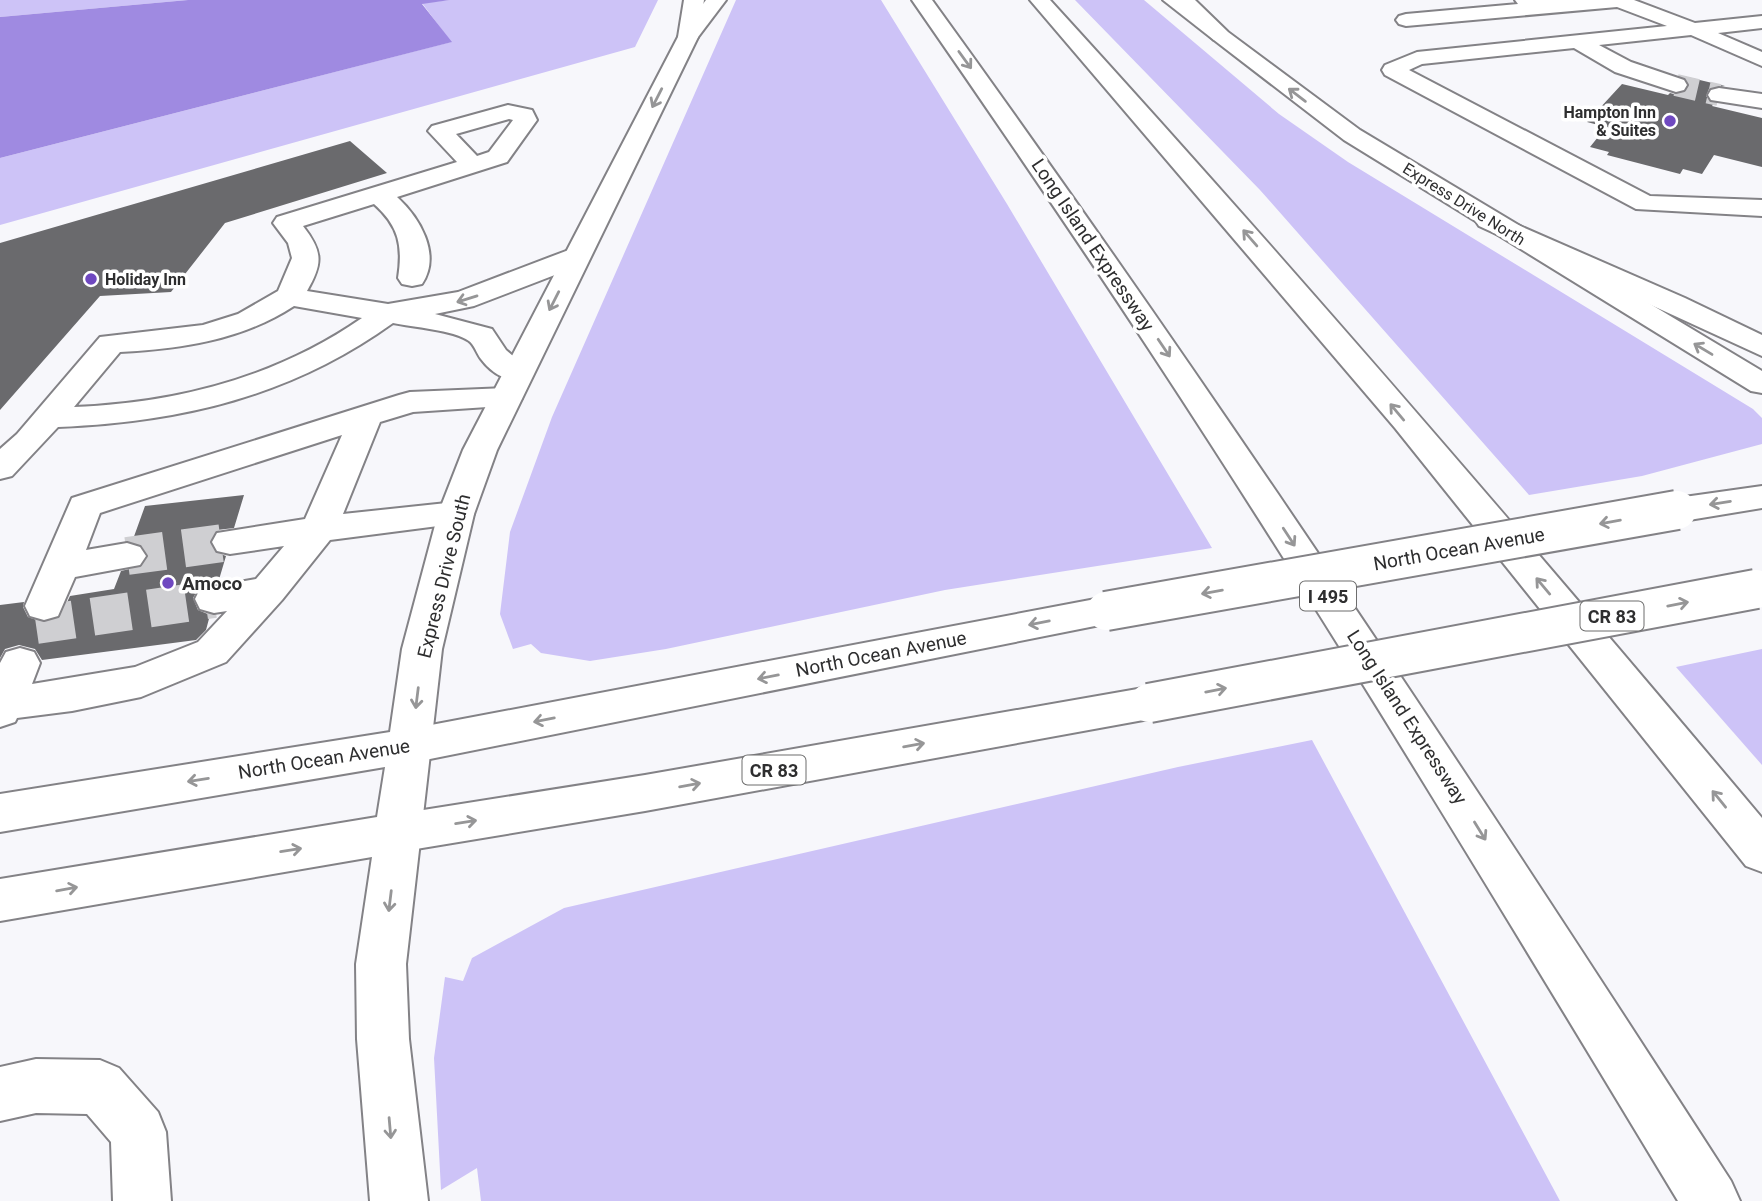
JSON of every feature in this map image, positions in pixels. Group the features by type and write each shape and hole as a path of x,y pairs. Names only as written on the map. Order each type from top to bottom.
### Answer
{"main road":[{"name":"Express Drive South","path":"399,1201 383,1039 381,964 422,649 456,514 480,450 688,37 694,0"},
{"path":"688,37 716,0"},
{"name":"Long Island Expressway","path":"922,0 1130,298 1268,504 1441,769 1712,1201"},
{"path":"1040,0 1267,257 1762,852"},
{"path":"1173,0 1221,36"},
{"name":"Express Drive North","path":"1184,0 1221,36 1352,135 1762,384"},
{"path":"1406,20 1532,4 1617,0 1693,29 1762,60"},
{"path":"1762,22 1417,58 1394,70 1645,204 1762,208"},
{"path":"1577,41 1623,67 1676,85"},
{"path":"1719,95 1762,101"},
{"path":"0,468 48,418 111,343 190,338 250,319 272,309 289,296 304,272 308,253 286,223 473,165"},
{"path":"378,194 405,218 414,236 417,254 412,278"},
{"path":"1488,219 1762,347"},
{"path":"48,418 98,417 144,412 192,403 248,387 295,370 340,348 388,313 464,300 576,257"},
{"path":"44,606 85,506 410,402 511,385 481,335 474,332 388,313 289,296"},
{"path":"1,706 141,681 212,652 268,592 319,529 366,416"},
{"name":"North Ocean Avenue","path":"0,813 410,746 1106,611 1762,497"},
{"path":"230,542 456,514"},
{"path":"61,566 127,556"},
{"name":"CR 83","path":"0,900 645,793 1149,703 1759,588"},
{"path":"214,600 268,592"},
{"path":"1,706 20,663"},
{"path":"0,1094 36,1086 100,1087 138,1132 142,1201"}],"shaded area":[{"path":"0,0 188,0 0,17"},
{"path":"188,0 450,0 422,4 452,42 0,158 0,17"},
{"path":"450,0 658,0 635,47 0,225 0,158 451,42 422,3"},
{"path":"736,0 881,0 1007,204 1212,548 945,590 666,649 590,661 541,653 531,644 513,649 500,614 510,532 552,417"},
{"path":"1075,0 1144,0 1279,114 1348,162 1753,409 1762,418 1762,444 1642,476 1529,495 1260,190"},
{"path":"1762,649 1762,765 1676,667"},
{"path":"1312,740 1560,1201 481,1201 477,1168 441,1190 434,1058 445,977 463,981 472,958 564,908 1178,767"}],"building":[{"name":"Hampton Inn & Suites","path":"1683,76 1725,86 1709,89 1706,96 1714,103 1712,106 1762,118 1762,167 1714,155 1702,174 1683,169 1680,174 1607,155 1609,152 1590,147 1606,127 1587,122 1622,84 1677,95 1685,93 1689,86"},
{"name":"Holiday Inn","path":"350,141 387,173 225,223 171,292 100,296 0,410 0,243"},
{"name":"Amoco","path":"244,495 234,528 217,530 210,541 215,552 226,556 218,583 200,586 193,598 198,610 210,615 206,630 196,640 42,660 35,649 19,645 5,649 0,658 0,605 24,602 23,607 28,617 45,623 60,617 70,596 114,589 121,571 142,566 148,555 142,546 132,542 145,506"}],"tunnel":[{"path":"1676,85 1719,95"},
{"path":"127,556 230,542"},
{"path":"36,625 214,599"}],"place":[{"name":"Hampton Inn & Suites","path":"1670,121"},
{"name":"Holiday Inn","path":"91,279"},
{"name":"Amoco","path":"168,583"}]}
